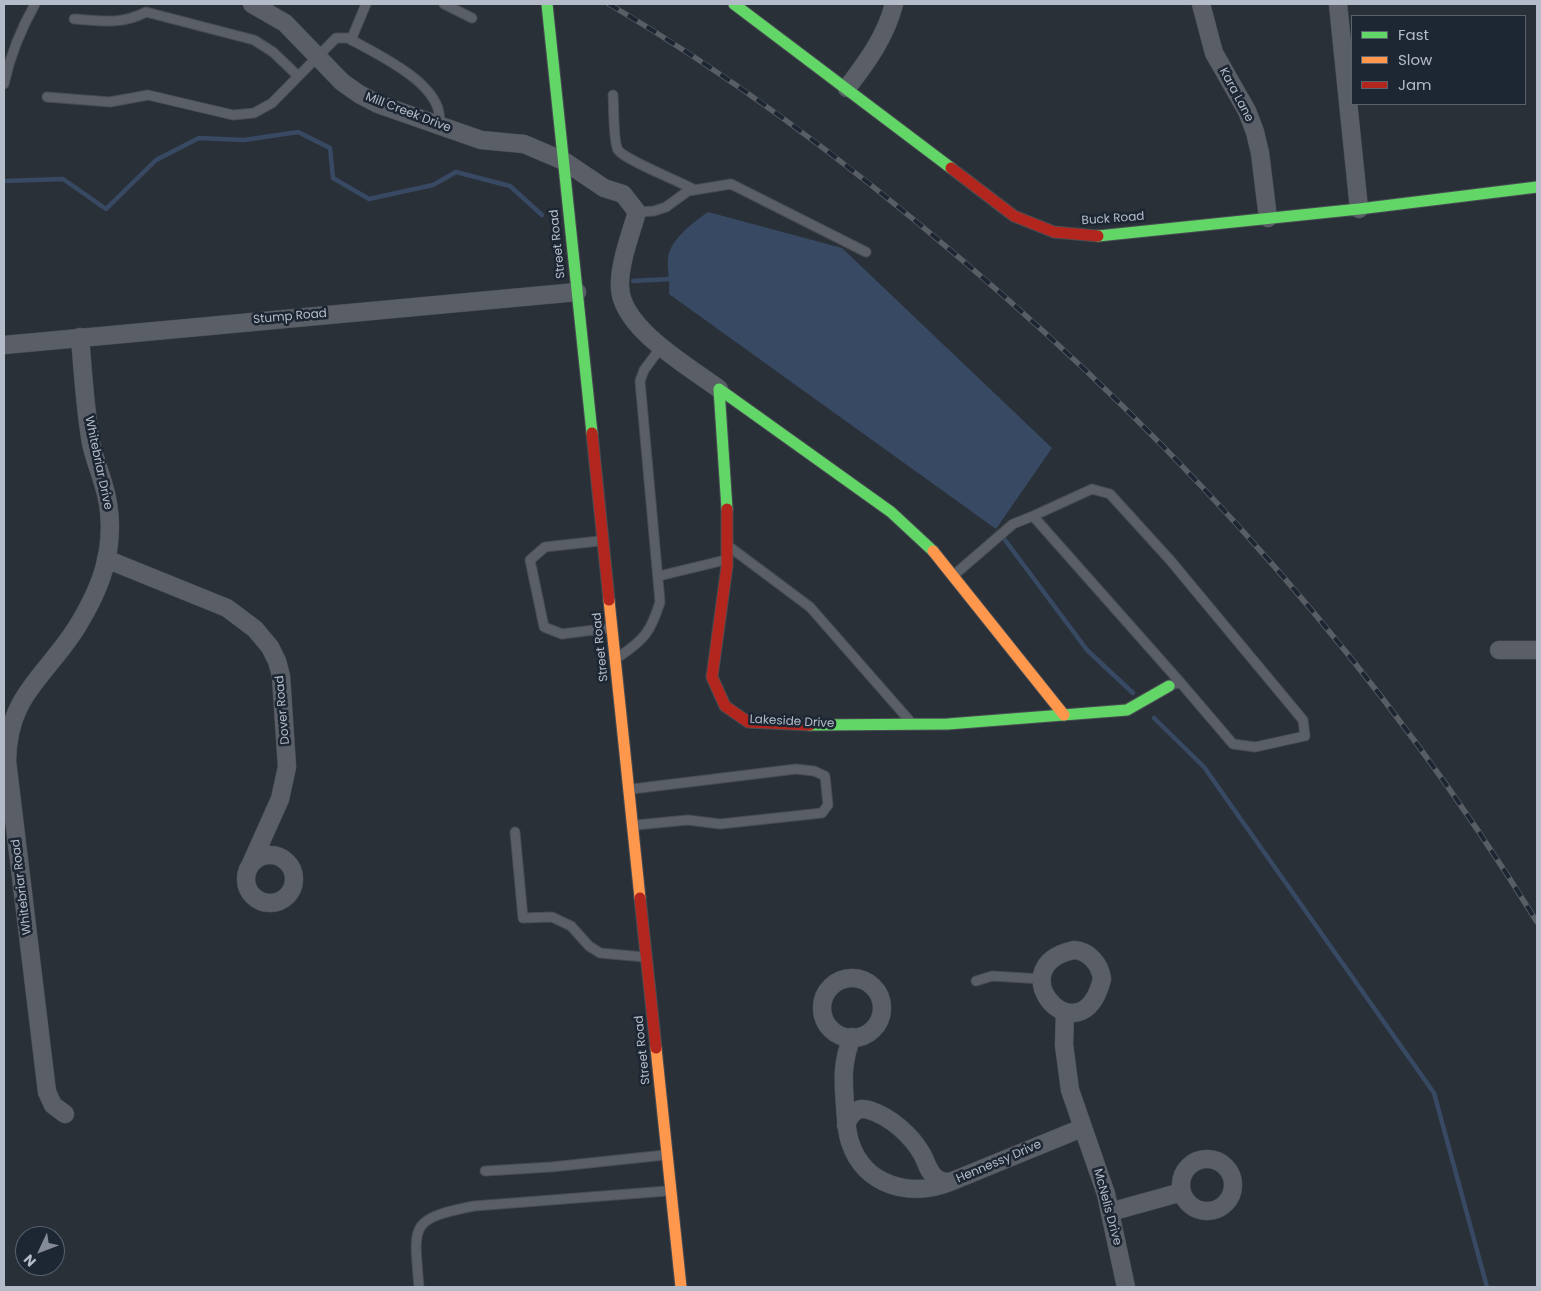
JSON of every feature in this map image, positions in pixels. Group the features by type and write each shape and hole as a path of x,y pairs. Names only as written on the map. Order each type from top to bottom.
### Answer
{"street":[{"name":"Mill Creek Drive","path":"252,4 285,23 342,82 378,104 481,140 524,144 564,161"},
{"name":"Street Road","path":"547,4 681,1287"},
{"name":"Buck Road","path":"734,4 847,88 996,204 1034,226 1076,236 1097,236 1359,209 1537,187"},
{"path":"847,88 871,56 883,35 894,4"},
{"name":"Kara Lane","path":"1201,4 1214,53 1247,111 1255,132 1260,154 1268,218"},
{"path":"1338,4 1359,209"},
{"path":"564,161 604,188 623,194 637,212 627,247 620,286 622,301 634,320 662,346 718,389 891,512 930,548 1064,715"},
{"name":"Stump Road","path":"4,345 577,292"},
{"name":"Whitebriar Drive","path":"80,337 87,419 92,448 107,497 110,518 106,559"},
{"name":"Lakeside Drive","path":"718,389 727,494 727,559 712,677 725,706 748,722 812,725 948,724 1128,710 1174,684"},
{"name":"Dover Road","path":"106,559 227,608 255,629 270,647 277,661 281,676 287,767 280,799 250,866"},
{"name":"Whitebriar Road","path":"65,1114 53,1105 47,1092 8,770 7,745 12,722 19,704 42,671 75,630 91,602 106,559"},
{"path":"1499,650 1537,650"},
{"path":"1078,950 1096,962 1102,979 1093,1000 1075,1012 1065,1013 1055,1008 1048,1000 1043,990 1042,979 1046,967 1053,958 1062,952 1078,950"},
{"name":"McNelis Drive","path":"1065,1013 1064,1045 1067,1076 1110,1212 1126,1287"},
{"path":"852,1037 842,1072 851,1118 850,1142 856,1156 865,1168 886,1184 916,1190 936,1188 950,1182"},
{"name":"Hennessy Drive","path":"851,1118 866,1109 891,1120 912,1140 922,1155 929,1171 936,1178 950,1182 1082,1128"},
{"path":"1110,1212 1182,1192"}],"lane":[{"path":"4,84 8,66 25,22 35,4"},
{"path":"351,40 366,4"},
{"path":"444,4 472,18"},
{"path":"74,20 117,22 132,20 147,8 254,40 273,52 298,76"},
{"path":"47,97 110,102 148,95 233,115 254,114 272,103 336,38 351,40 413,76 439,106 441,114 439,124"},
{"path":"613,95 617,148 626,158 671,176 695,190"},
{"path":"637,212 654,211 666,207 688,191 731,184 866,252"},
{"path":"616,659 642,641 653,625 660,602 640,381 644,370 662,346"},
{"path":"953,576 1013,524 1092,489 1110,494 1170,560 1303,720 1305,736 1255,747 1233,744 1174,684 1033,516"},
{"path":"603,540 545,547 530,560 544,626 562,634 612,628"},
{"path":"727,545 810,607 912,724"},
{"path":"659,576 727,559"},
{"path":"630,790 796,769 814,771 824,776 828,805 822,813 720,824 688,820 633,825"},
{"path":"515,832 523,918 552,917 571,926 589,946 600,953 647,958"},
{"path":"976,981 992,976 1042,979"},
{"path":"485,1170 551,1168 668,1155"},
{"path":"419,1287 417,1233 427,1219 444,1212 474,1206 671,1191"}],"water":[{"path":"708,212 842,248 1052,448 996,529 669,294 668,258 673,244"}],"waterway":[{"path":"4,181 63,179 106,209 156,160 199,138 244,140 298,132 330,148 333,178 369,199 433,185 456,172 510,186 542,215"},
{"path":"633,281 670,279"},
{"path":"1005,540 1087,650 1133,693"},
{"path":"1154,718 1204,767 1434,1093 1487,1287"}],"railway":[{"path":"609,4 656,32 747,92 878,190 1045,332 1125,408 1202,487 1276,568 1346,653 1414,740 1477,830 1537,922"}],"traffic: fast":[{"path":"547,4 592,433"},
{"path":"734,4 951,168"},
{"path":"1098,236 1359,209 1537,187"},
{"path":"727,509 719,389 891,512 933,551"},
{"path":"810,725 948,724 1127,710 1169,686"}],"traffic: slow":[{"path":"933,551 1064,715"},
{"path":"609,600 640,898"},
{"path":"656,1048 681,1287"}],"traffic: jam":[{"path":"951,168 1014,216 1054,232 1098,236"},
{"path":"592,433 609,600"},
{"path":"727,509 727,566 712,677 725,706 748,722 810,725"},
{"path":"640,898 656,1048"}]}
